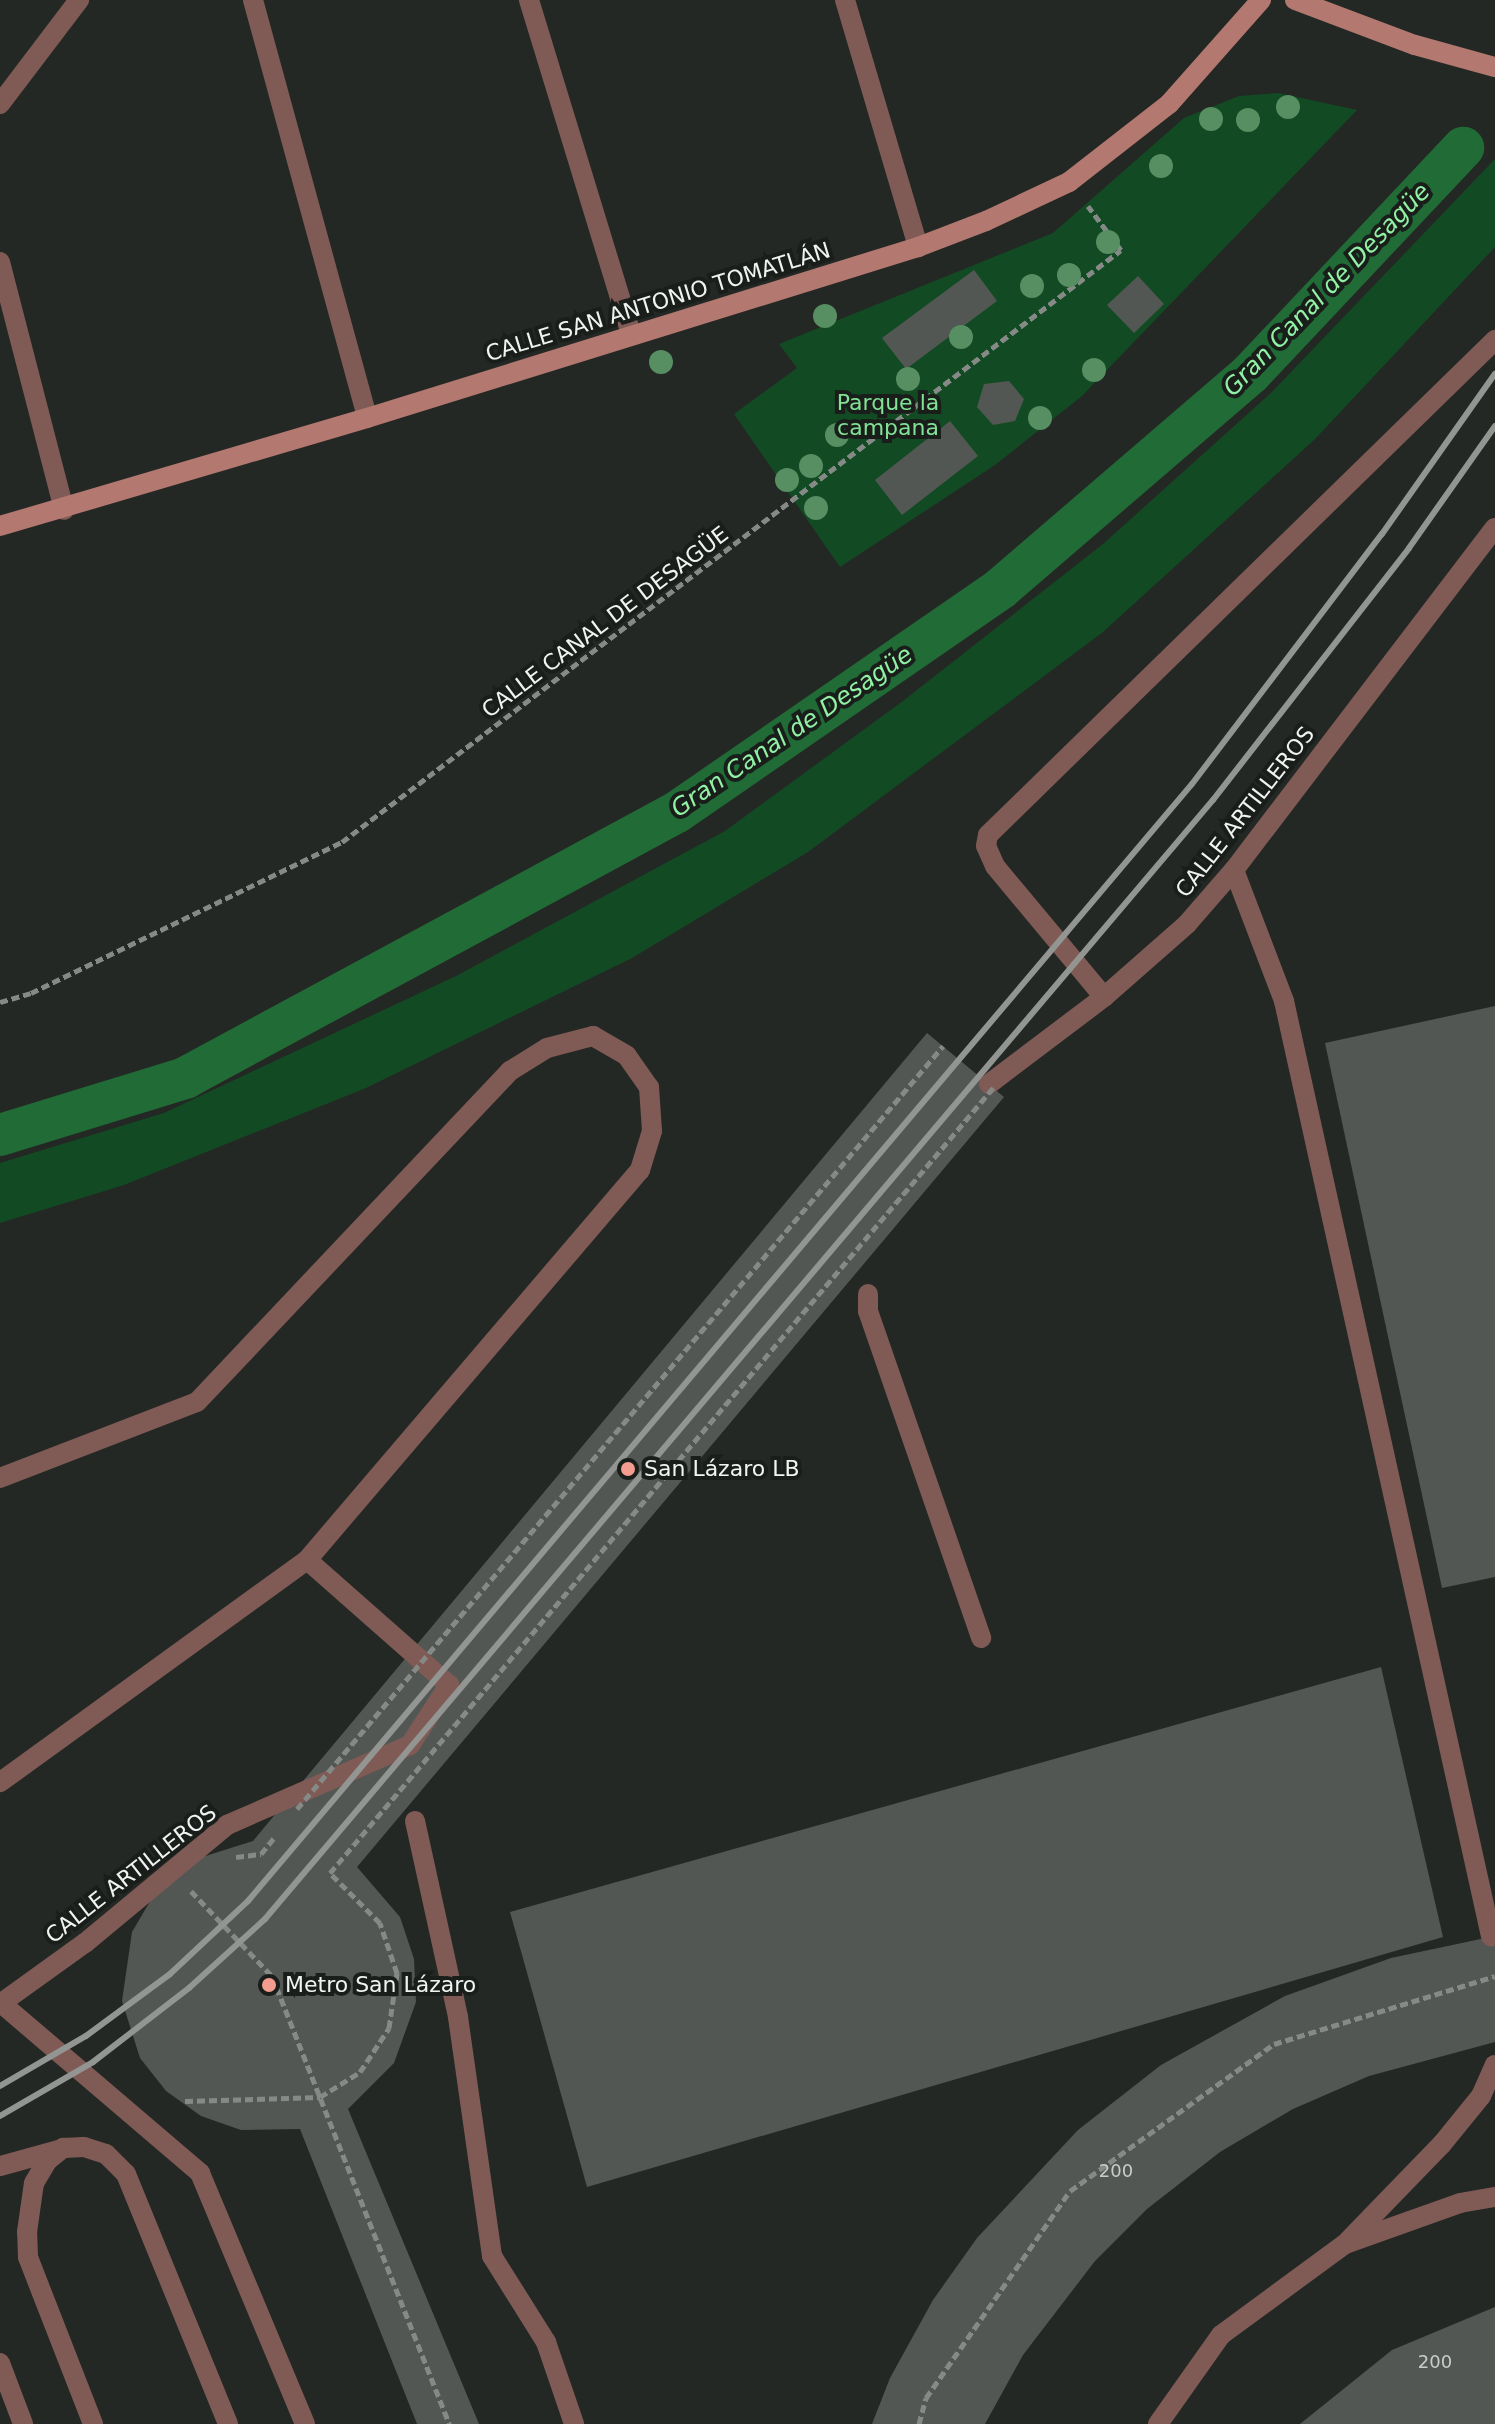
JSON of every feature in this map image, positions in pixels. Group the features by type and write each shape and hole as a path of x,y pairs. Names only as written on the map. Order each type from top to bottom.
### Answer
{"street":[{"path":"0,104 79,0"},
{"path":"253,0 367,418"},
{"path":"529,0 631,334"},
{"path":"845,0 918,247"},
{"name":"CALLE SAN ANTONIO TOMATLÁN","path":"0,526 64,510 367,418 918,247 1069,182 1169,104 1261,0"},
{"path":"1295,0 1415,45 1495,67"},
{"path":"0,262 64,510"},
{"path":"1104,997 989,857 986,846 994,825 1495,340"},
{"name":"CALLE ARTILLEROS","path":"991,1086 1104,997 1187,924 1234,870 1495,528"},
{"path":"1234,870 1284,1001 1491,1936"},
{"path":"0,1478 197,1402 510,1071 547,1048 593,1036 627,1056 649,1087 652,1131 640,1170 307,1560 0,1782"},
{"path":"868,1294 868,1311 981,1638"},
{"name":"CALLE ARTILLEROS","path":"1,2004 227,1825 410,1745 449,1685 307,1560"},
{"path":"415,1821 458,2017 492,2256 546,2342 574,2424"},
{"path":"1,2004 200,2173 305,2424"},
{"path":"1158,2424 1221,2335 1345,2244 1442,2144 1481,2096 1495,2065"},
{"path":"0,2166 63,2148 84,2147 106,2154 126,2174 228,2424"},
{"path":"63,2148 34,2183 28,2257 93,2424"},
{"path":"1345,2244 1460,2203 1495,2197"},
{"path":"0,2363 23,2424"}],"path":[{"name":"CALLE CANAL DE DESAGÜE","path":"0,1002 31,993 342,842 1121,250 1069,182"},
{"path":"297,1809 943,1046"},
{"path":"185,2101 320,2097 360,2072 389,2028 397,1973 380,1923 330,1873 991,1086"},
{"path":"196,1895 272,1976 449,2424"},
{"path":"919,2424 926,2398 1070,2191 1274,2044 1495,1976"}],"green space":[{"name":"Parque la campana","path":"1278,93 1357,110 1082,396 995,465 840,567 734,414 797,368 779,344 1053,233 1184,118 1239,96"},
{"path":"1495,159 1495,247 1315,439 1103,632 808,852 632,958 366,1088 124,1185 0,1223 0,1163 164,1113 456,976 725,831 903,701 1103,544 1271,393"}],"building":[{"path":"974,270 997,301 906,369 882,338"},
{"path":"1138,276 1164,304 1134,333 1107,305"},
{"path":"1009,381 1024,399 1015,421 993,425 977,407 984,384"},
{"path":"950,421 978,456 902,515 875,480"},
{"path":"1495,1006 1495,1577 1442,1588 1325,1043"},
{"path":"927,1033 1004,1097 357,1867 400,1917 414,1959 416,2002 394,2063 348,2109 479,2424 417,2424 300,2129 241,2130 201,2116 166,2091 140,2058 122,2001 132,1932 152,1898 196,1859 253,1841"},
{"path":"1381,1667 1443,1937 587,2187 510,1912"},
{"path":"1495,1936 1495,2042 1369,2076 1293,2109 1220,2152 1147,2209 1095,2261 1023,2355 985,2424 872,2424 890,2378 933,2300 977,2238 1078,2130 1161,2065 1285,1996 1391,1958"},
{"path":"1495,2307 1495,2424 1300,2424 1392,2350"}],"waterway":[{"name":"Gran Canal de Desagüe","path":"0,1135 185,1078 677,812 1000,589 1250,374 1463,148"}],"railway":[{"path":"0,2086 86,2036 170,1974 248,1901 1192,784 1382,534 1495,374"},
{"path":"0,2116 93,2062 189,1988 265,1919 1213,800 1409,548 1495,426"}],"place":[{"name":"San Lázaro LB","path":"628,1469"},
{"name":"Metro San Lázaro","path":"269,1985"}]}
